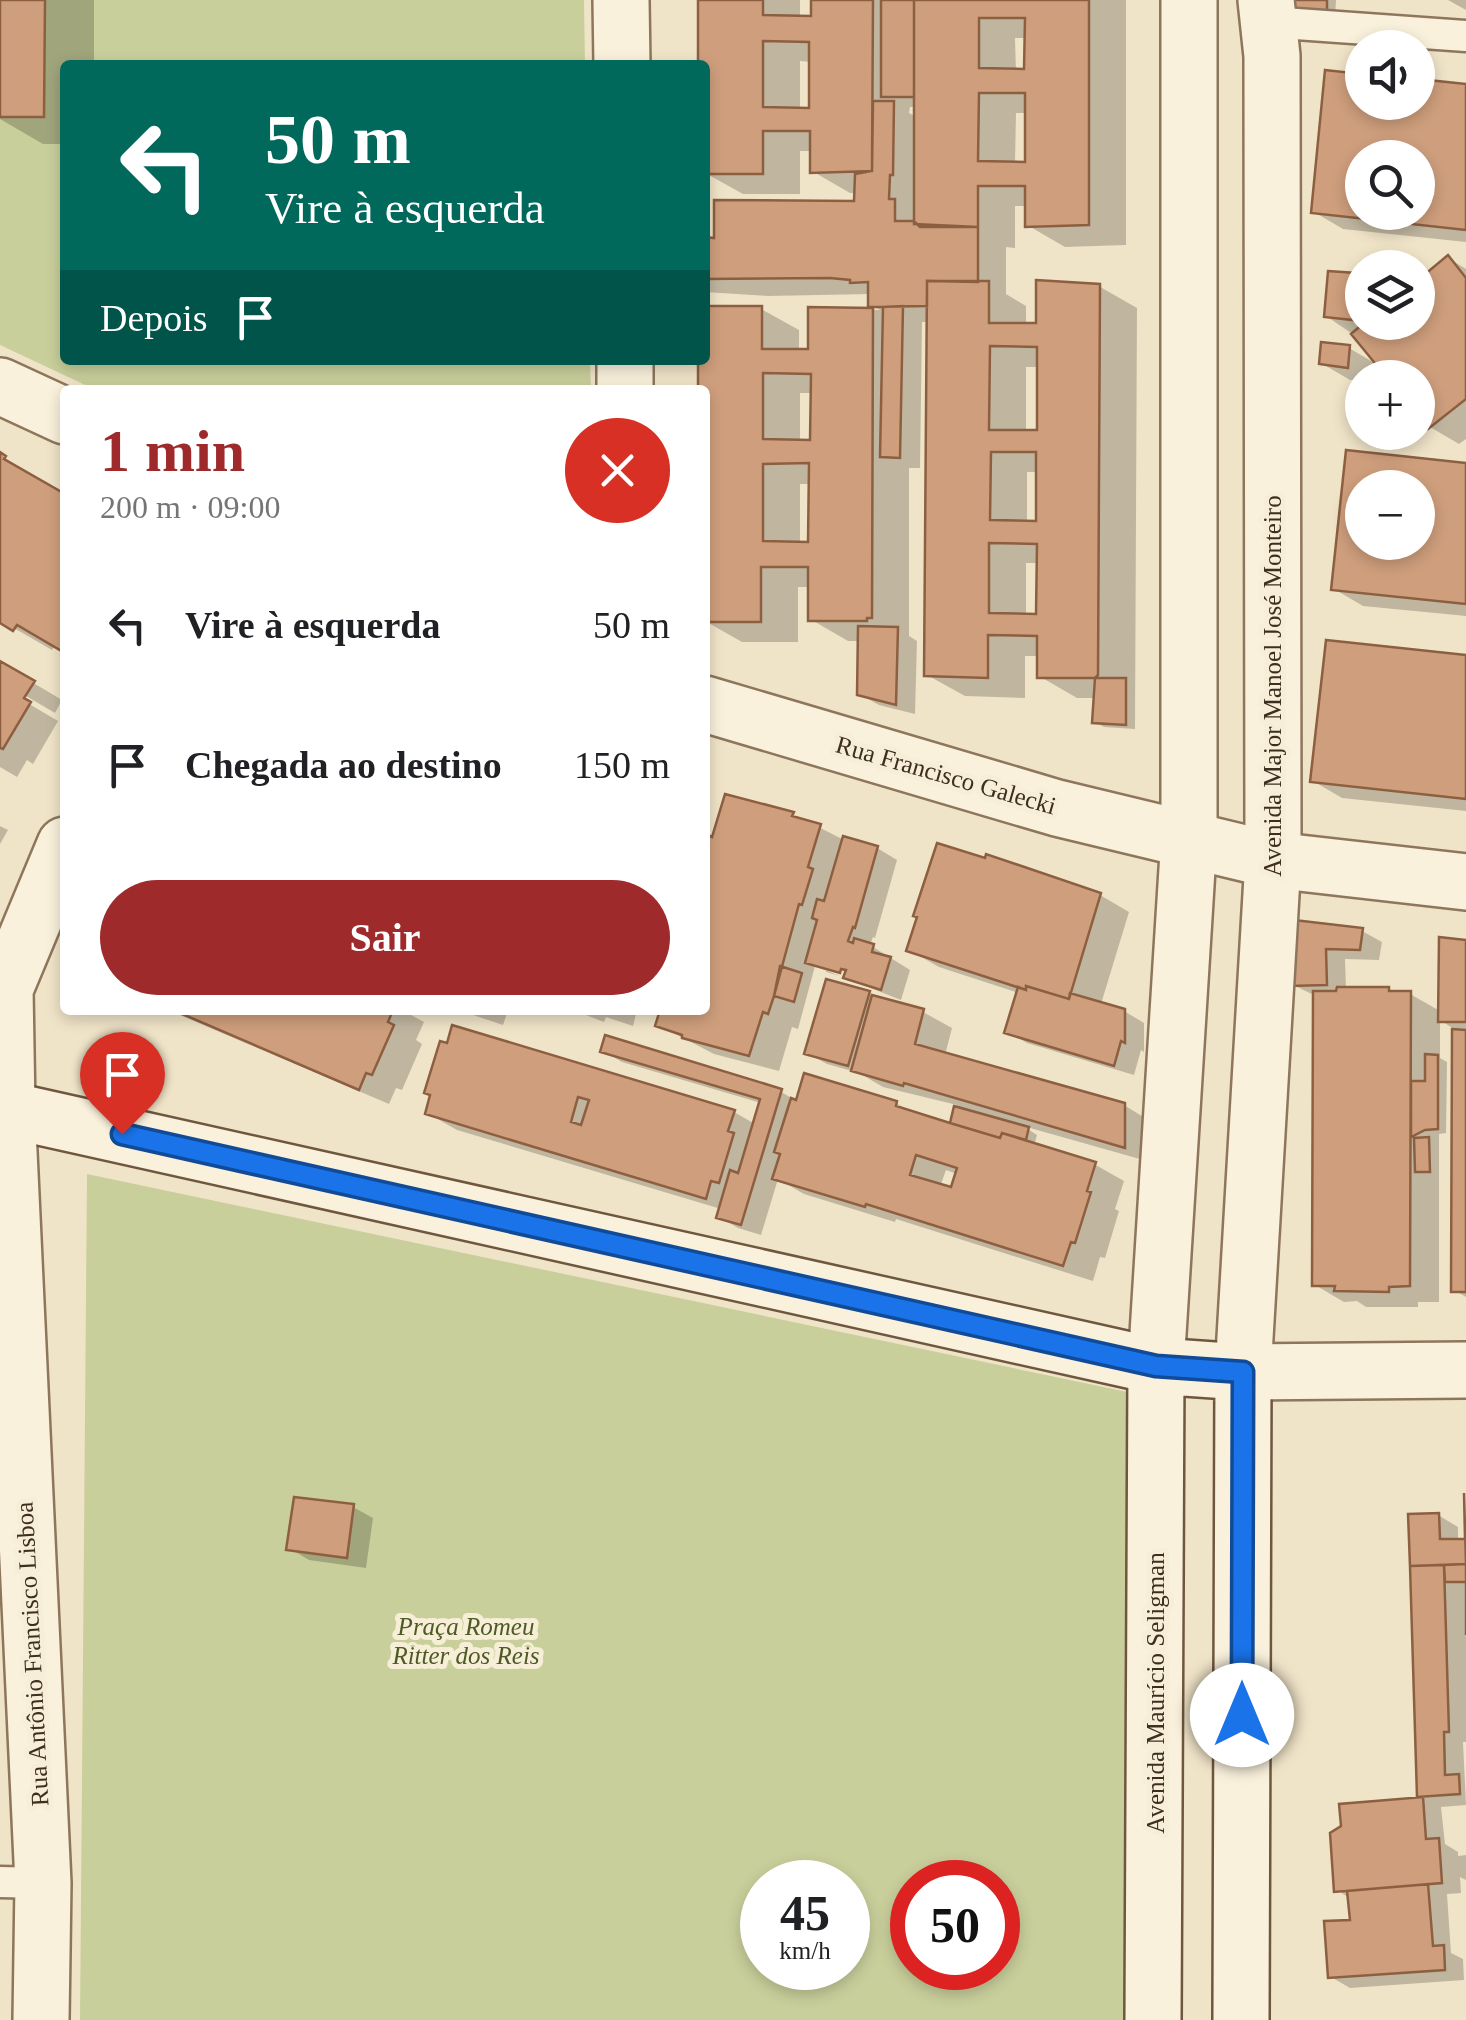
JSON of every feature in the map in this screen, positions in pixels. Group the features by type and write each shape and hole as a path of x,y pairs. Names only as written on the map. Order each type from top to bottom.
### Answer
{"street":[{"path":"621,0 622,60"},
{"path":"1156,1366 1189,838 1190,0"},
{"name":"Avenida Major Manoel José Monteiro","path":"1243,1372 1273,860 1272,76 1267,11"},
{"path":"0,386 60,414"},
{"name":"Rua Francisco Galecki","path":"710,705 1057,808 1273,860 1466,882"},
{"name":"Rua Antônio Francisco Lisboa","path":"42,2020 21,1882 2,1106 5,990 60,856"},
{"path":"2,1106 1156,1366 1243,1372 1466,1370"},
{"name":"Avenida Maurício Seligman","path":"1154,2020 1156,1366"},
{"path":"1241,2020 1243,1372"}],"lane":[{"path":"1267,11 1466,36"}],"green space":[{"path":"0,0 584,0 585,60 60,60 60,365 590,365 591,385 85,385 0,345"},
{"name":"Praça Romeu Ritter dos Reis","path":"87,1174 1137,1394 1132,2020 80,2020"}],"building":[{"path":"0,0 45,0 44,117 0,117"},
{"path":"698,0 763,0 763,15 811,16 811,0 873,0 872,171 810,173 810,131 763,131 763,174 710,174 710,60 698,60","holes":["763,41 809,42 809,108 763,107"]},
{"path":"881,0 914,0 914,97 881,97"},
{"path":"914,0 1089,0 1089,225 1025,227 1025,186 978,186 978,227 914,224","holes":["979,18 1025,18 1024,69 979,68","979,93 1025,93 1025,162 978,161"]},
{"path":"1288,0 1327,0 1327,15 1288,15"},
{"path":"1325,70 1345,72 1345,120 1435,120 1435,81 1466,84 1466,230 1435,227 1435,140 1345,140 1345,217 1311,213"},
{"path":"873,101 894,101 889,199 895,199 895,221 914,221 920,227 978,227 978,282 927,281 927,306 868,307 868,282 830,278 710,279 714,200 854,201 855,174 872,171"},
{"path":"1448,255 1466,278 1466,399 1435,423 1435,360 1372,360 1356,340 1435,340 1435,266"},
{"path":"1328,271 1345,272 1345,319 1324,317"},
{"path":"1036,280 1100,284 1098,675 1037,678 1037,636 988,635 988,678 924,676 927,281 989,281 989,323 1036,323","holes":["990,346 1037,347 1037,430 989,430","991,452 1036,452 1036,521 990,520","989,543 1037,544 1036,614 989,613"]},
{"path":"710,306 762,306 762,349 808,349 808,307 873,308 872,618 808,621 808,567 761,567 761,622 710,622 710,385 698,385 698,365 710,365","holes":["763,373 811,374 810,440 763,439","809,463 808,542 763,541 763,464"]},
{"path":"903,306 900,458 880,457 883,307"},
{"path":"1321,342 1350,345 1345,368 1319,364"},
{"path":"1346,450 1466,463 1466,604 1331,590"},
{"path":"0,452 6,456 4,459 60,491 60,650 17,625 13,631 0,623"},
{"path":"858,626 898,627 896,705 857,695"},
{"path":"1326,640 1466,655 1466,799 1310,782"},
{"path":"0,661 35,681 24,698 31,702 3,749 0,748"},
{"path":"1095,678 1126,678 1126,725 1092,723"},
{"path":"725,794 794,812 792,816 821,824 808,867 813,869 802,905 799,904 774,996 768,1014 763,1012 749,1056 682,1038 655,1026 658,1015 710,1015 712,837"},
{"path":"843,836 878,846 848,941 853,943 854,938 874,944 872,952 891,957 881,990 843,978 846,970 841,969 840,973 805,963 817,920 812,918 817,899 824,901"},
{"path":"937,843 985,858 986,854 1101,893 1069,999 1026,986 1026,990 906,951"},
{"path":"1294,920 1363,928 1360,950 1326,949 1327,985 1289,986"},
{"path":"1439,937 1466,940 1466,1022 1438,1022"},
{"path":"780,966 802,973 794,1002 774,996"},
{"path":"826,979 870,991 848,1066 804,1054"},
{"path":"1026,986 1069,999 1070,993 1125,1009 1125,1043 1121,1041 1114,1066 1004,1033 1018,987 1026,990"},
{"path":"1337,987 1411,991 1410,1286 1389,1287 1389,1292 1334,1291 1335,1286 1312,1286 1313,991 1336,991"},
{"path":"872,995 924,1009 915,1044 1125,1103 1125,1148 851,1071"},
{"path":"185,1015 391,1015 388,1022 394,1025 372,1075 366,1073 359,1090"},
{"path":"452,1025 735,1110 728,1131 734,1133 719,1183 711,1181 706,1199 425,1114 430,1095 424,1093 440,1041 447,1043","holes":["578,1097 589,1100 581,1125 571,1122"]},
{"path":"1452,1029 1466,1030 1466,1292 1451,1292"},
{"path":"605,1035 782,1089 741,1225 716,1218 730,1170 738,1173 760,1099 600,1052"},
{"path":"1425,1054 1438,1055 1438,1129 1411,1137 1411,1081 1425,1081"},
{"path":"804,1073 897,1101 896,1106 950,1123 1000,1138 1002,1133 1096,1162 1075,1243 1071,1242 1063,1266 772,1179 780,1154 774,1152 791,1098 796,1100","holes":["916,1155 957,1168 951,1187 910,1175"]},
{"path":"954,1106 1029,1127 1026,1140 1002,1133 1000,1138 950,1123"},
{"path":"1429,1137 1430,1172 1415,1172 1414,1138"},
{"path":"1464,1493 1466,1564 1410,1566 1408,1514 1439,1513 1440,1539 1465,1539"},
{"path":"294,1497 354,1504 347,1558 286,1550"},
{"path":"1466,1564 1466,1582 1445,1582 1444,1565"},
{"path":"1444,1565 1449,1732 1444,1732 1445,1775 1459,1774 1460,1794 1417,1797 1410,1566"},
{"path":"1423,1797 1426,1839 1439,1838 1442,1883 1334,1892 1330,1833 1341,1826 1339,1804"},
{"path":"1428,1884 1433,1946 1444,1945 1445,1970 1328,1978 1324,1921 1350,1920 1347,1891"}],"route":[{"path":"122,1134 1156,1366 1243,1372 1242,1715"}]}
